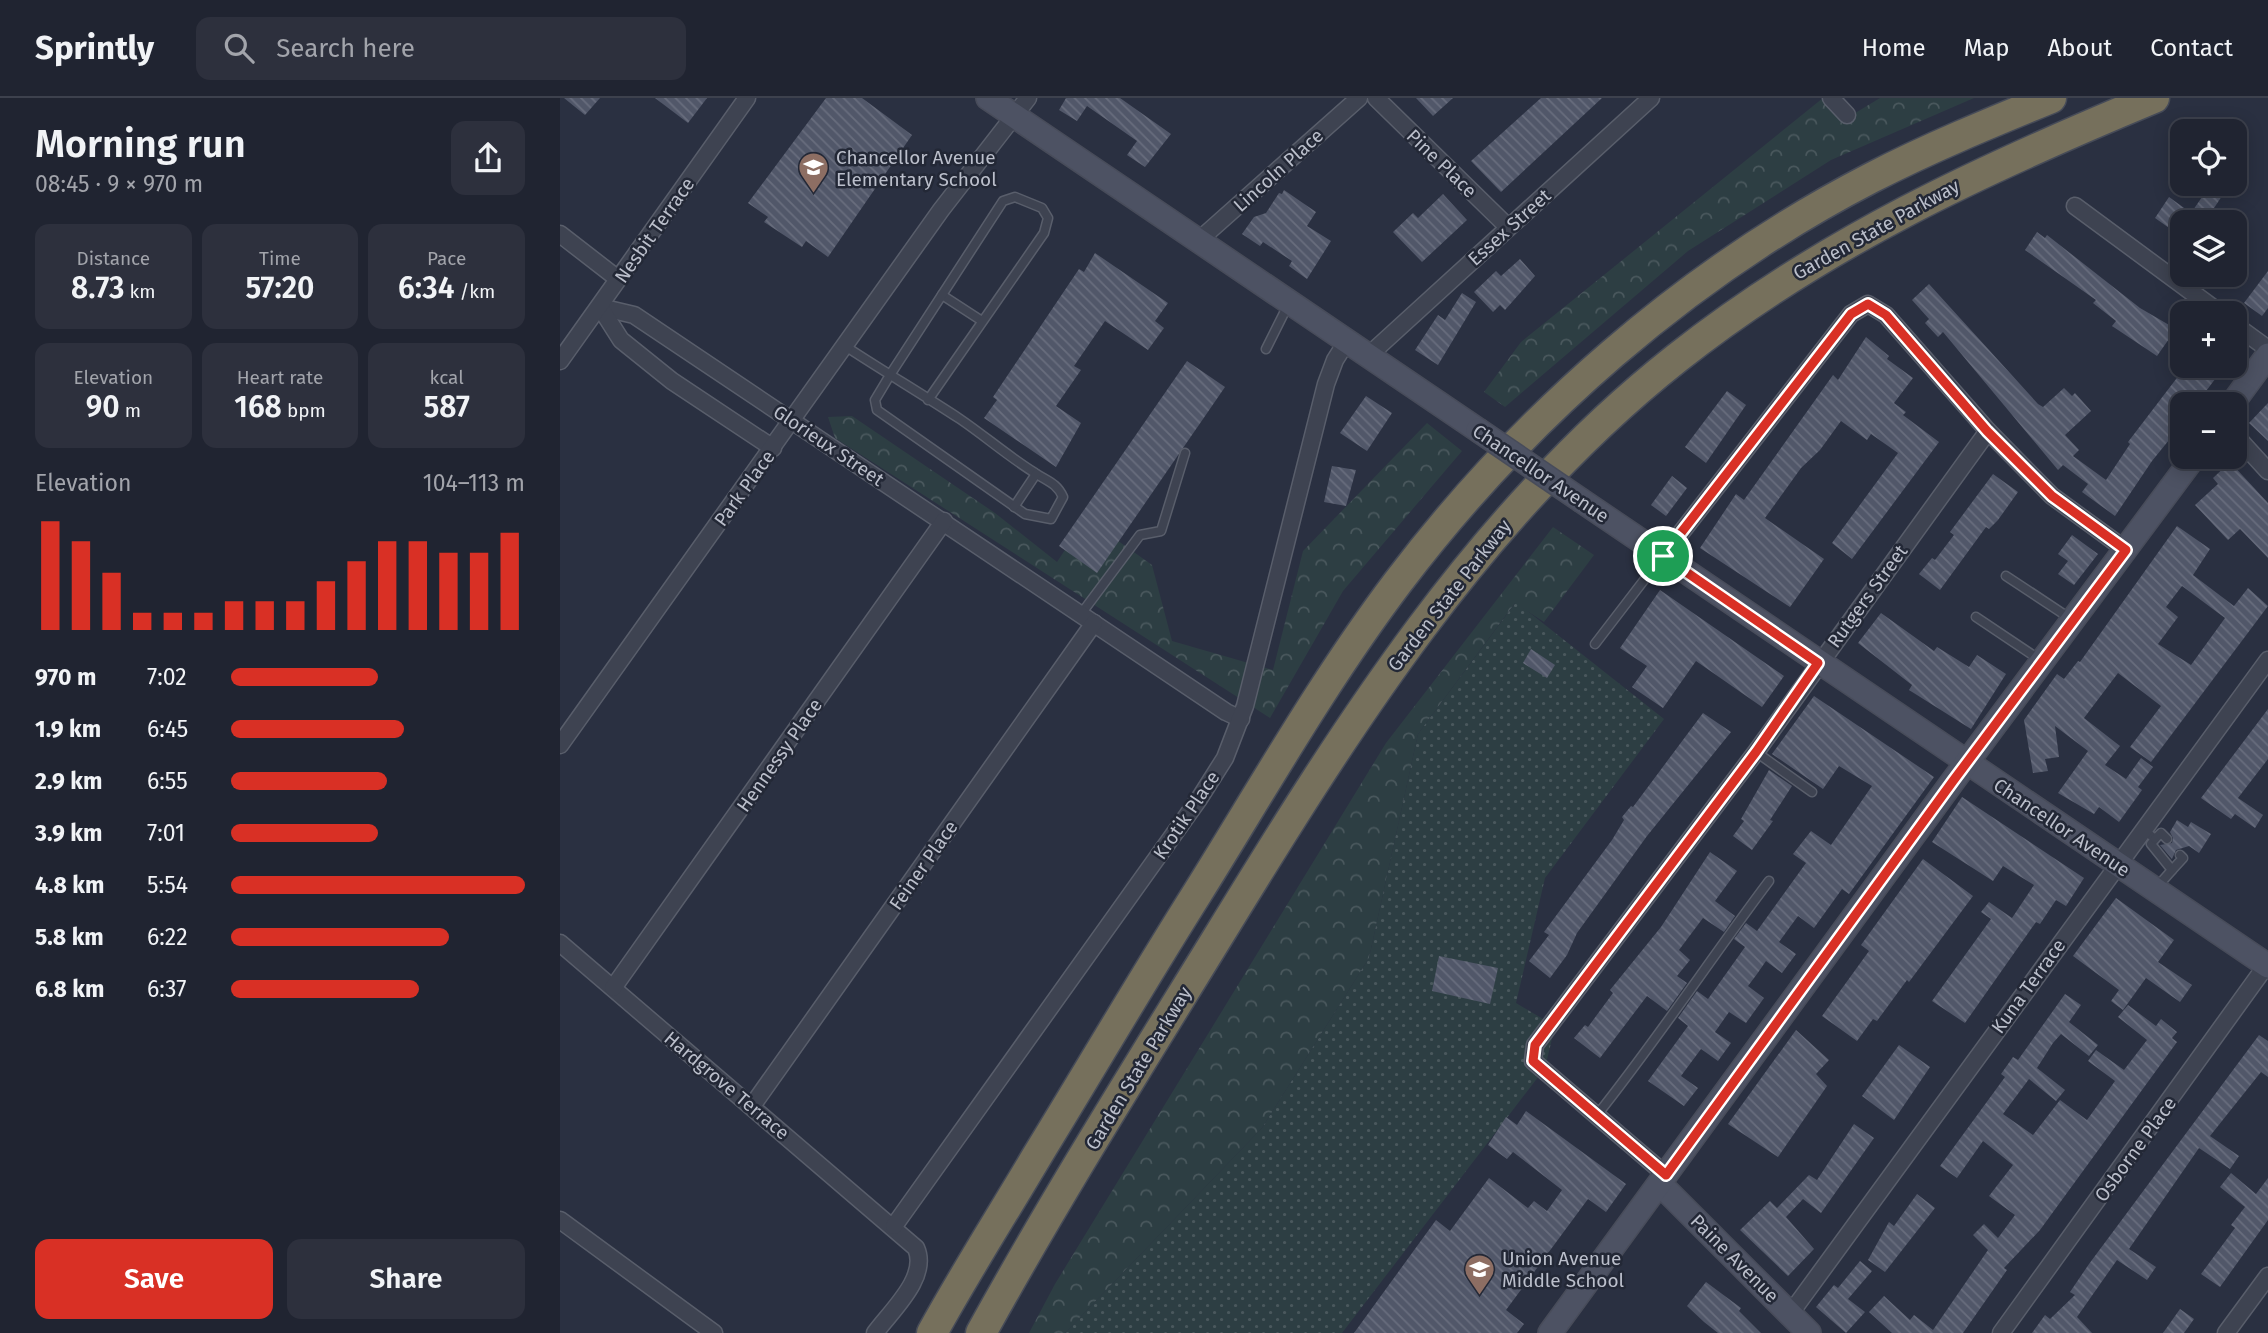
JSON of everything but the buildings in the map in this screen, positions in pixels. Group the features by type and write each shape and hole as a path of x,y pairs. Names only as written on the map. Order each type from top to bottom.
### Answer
{"highway":[{"name":"Garden State Parkway","path":"932,1333 988,1232 1341,666 1398,583 1487,477 1544,417 1620,348 1712,277 1769,238 1868,179 2051,98"},
{"name":"Garden State Parkway","path":"981,1333 1101,1127 1334,751 1432,612 1501,527 1632,396 1676,359 1812,263 1890,217 1962,181 2154,98"}],"main road":[{"name":"Chancellor Avenue","path":"988,98 2267,965"},
{"path":"2241,392 2268,355"},
{"path":"1550,1333 1966,763 2185,469"},
{"name":"Paine Avenue","path":"1663,1179 1809,1333"}],"street":[{"name":"Park Place","path":"560,745 1012,115 1028,98"},
{"name":"Lincoln Place","path":"1198,241 1359,98"},
{"name":"Pine Place","path":"1376,98 1508,227"},
{"name":"Essex Street","path":"1368,356 1651,98"},
{"path":"1831,98 1847,115"},
{"name":"Nesbit Terrace","path":"560,361 600,307 740,100"},
{"path":"2075,206 2204,301"},
{"path":"560,234 618,279"},
{"path":"1663,556 1813,360 1851,314 1868,304 1886,315 1987,431 2052,496 2126,550"},
{"name":"Glorieux Street","path":"600,307 634,315 1226,712 1241,719"},
{"name":"Glorieux Street","path":"600,307 621,340 672,381 773,448"},
{"path":"2247,333 2268,349"},
{"name":"Krotik Place","path":"894,1226 1199,799 1225,758 1241,719 1326,384 1335,360 1347,341"},
{"name":"Rutgers Street","path":"1663,1179 1597,1115 1533,1061 1535,1045 1756,752 1987,431"},
{"path":"2247,448 2268,471"},
{"name":"Hennessy Place","path":"613,988 944,521"},
{"name":"Feiner Place","path":"752,1106 1088,619"},
{"name":"Kuna Terrace","path":"1790,1314 2117,864 2149,834 2268,660"},
{"name":"Hardgrove Terrace","path":"560,943 894,1226 916,1248 919,1270 875,1333"},
{"name":"Osborne Place","path":"2001,1333 2267,965"},
{"path":"560,1220 715,1333"},
{"path":"2226,1333 2268,1276"}],"lane":[{"path":"845,346 890,375 928,400 1060,491 1063,497 1059,510 1051,519 1038,519 1014,507 877,410 875,400 890,375 1003,201 1015,197 1042,208 1048,218 1044,233 928,400"},
{"path":"942,295 982,321"},
{"path":"1266,349 1289,302"},
{"path":"1088,619 1140,535 1161,531 1185,453"},
{"path":"1014,507 1036,474"},
{"path":"1595,644 1663,556"},
{"path":"2006,576 2073,621"},
{"path":"1976,617 2042,661"},
{"path":"1756,752 1812,792"},
{"path":"2167,839 2161,833 2149,834 2151,844 2172,870"},
{"path":"2155,890 2183,859 2180,855"},
{"path":"1597,1115 1634,1069 1687,991 1769,881"}],"green space":[{"path":"1823,98 1832,98 1847,118 1880,98 1974,98 1831,160 1688,251 1505,407 1484,392 1521,342"},
{"path":"852,416 995,513 1057,562 1086,518 1152,565 1172,641 1273,670 1303,551 1427,423 1462,451 1343,591 1270,718 835,438 828,417"},
{"path":"1553,527 1594,555 1544,622 1515,603 1418,734 1369,958 1262,1128 1065,1333 1029,1333 1055,1284 1386,743"},
{"path":"1516,602 1664,719 1545,878 1516,1003 1555,1026 1545,1068 1342,1333 1065,1333 1262,1128 1369,958 1418,734"}],"place":[{"name":"Chancellor Avenue Elementary School","path":"813,195"},
{"name":"Union Avenue Middle School","path":"1479,1296"}],"route":[{"path":"1868,304 1886,315 1987,431 2052,496 2126,550 1953,781 1666,1175 1533,1061 1535,1045 1756,752 1818,663 1663,556 1813,360 1851,314 1868,304"}]}
